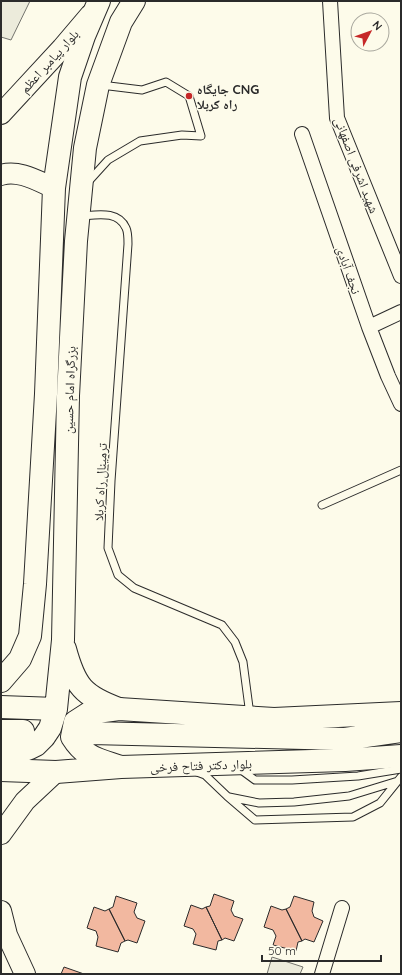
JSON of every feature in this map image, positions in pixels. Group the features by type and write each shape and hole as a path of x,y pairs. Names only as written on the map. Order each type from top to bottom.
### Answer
{"main road":[{"name":"بزرگراه امام حسین","path":"1,752 22,751 36,745 47,732 56,709 63,640 68,396 76,240 85,148 98,85 121,22 134,1"},
{"name":"بزرگراه امام حسین","path":"1,681 20,659 30,636 35,584 46,394 54,188 70,77 84,36 98,4"},
{"name":"بلوار پیامبر اعظم","path":"1,114 62,48 98,4"},
{"path":"1,175 8,172 21,175 54,188"},
{"path":"39,510 66,512"},
{"path":"63,640 72,672 83,689 100,702 119,710"},
{"path":"1,707 56,709"},
{"path":"121,767 92,758 79,748 72,737 75,722 89,713 119,710 274,719 401,713"},
{"path":"1,730 23,731"},
{"path":"91,733 345,738 401,731"},
{"name":"بلوار دکتر فتاح فرخی","path":"1,770 56,772 121,767 345,760 401,756"},
{"path":"1,834 25,801 56,772"},
{"path":"1,911 4,936 25,974"}],"street":[{"name":"شهید اشرفی اصفهانی","path":"330,1 337,118 401,276"},
{"name":"نجف آبادی","path":"302,134 369,327 388,376 401,404"},
{"path":"369,327 401,312"},
{"path":"322,974 342,908"}],"lane":[{"path":"81,189 108,160 140,141 182,135 201,136 189,96 166,82 142,90 98,85"},
{"name":"ترمینال راه کربلا","path":"78,216 108,214 118,218 127,229 128,244 111,480 108,548 118,575 134,588 222,625 235,642 243,662 250,718"},
{"path":"322,505 401,470"},
{"path":"231,764 255,780 292,780 358,776 401,769"},
{"path":"180,765 205,775 255,820 353,817 380,803 399,779"},
{"path":"227,796 259,803 294,802 349,796 399,779"}],"shaded area":[{"path":"1,1 30,1 11,40 1,37"},
{"path":"272,957 303,967 300,974 267,974"}],"building":[{"path":"214,894 234,901 231,910 234,916 243,919 234,941 225,938 222,940 206,907 210,906"},
{"path":"116,896 137,903 134,912 137,918 145,921 137,943 128,940 125,941 109,909 113,907"},
{"path":"294,896 314,902 312,911 314,917 323,921 314,942 305,939 302,941 286,909 290,907"},
{"path":"191,905 202,909 206,907 222,940 218,941 216,950 193,944 196,934 193,929 184,926"},
{"path":"271,906 282,910 286,909 302,941 298,942 296,951 273,945 276,936 273,930 264,927"},
{"path":"94,907 105,911 109,909 125,941 121,943 118,952 96,946 98,937 96,931 87,928"},
{"path":"64,967 84,974 61,974"}],"place":[{"name":"جایگاه CNG راه کربلا","path":"189,96"}]}
